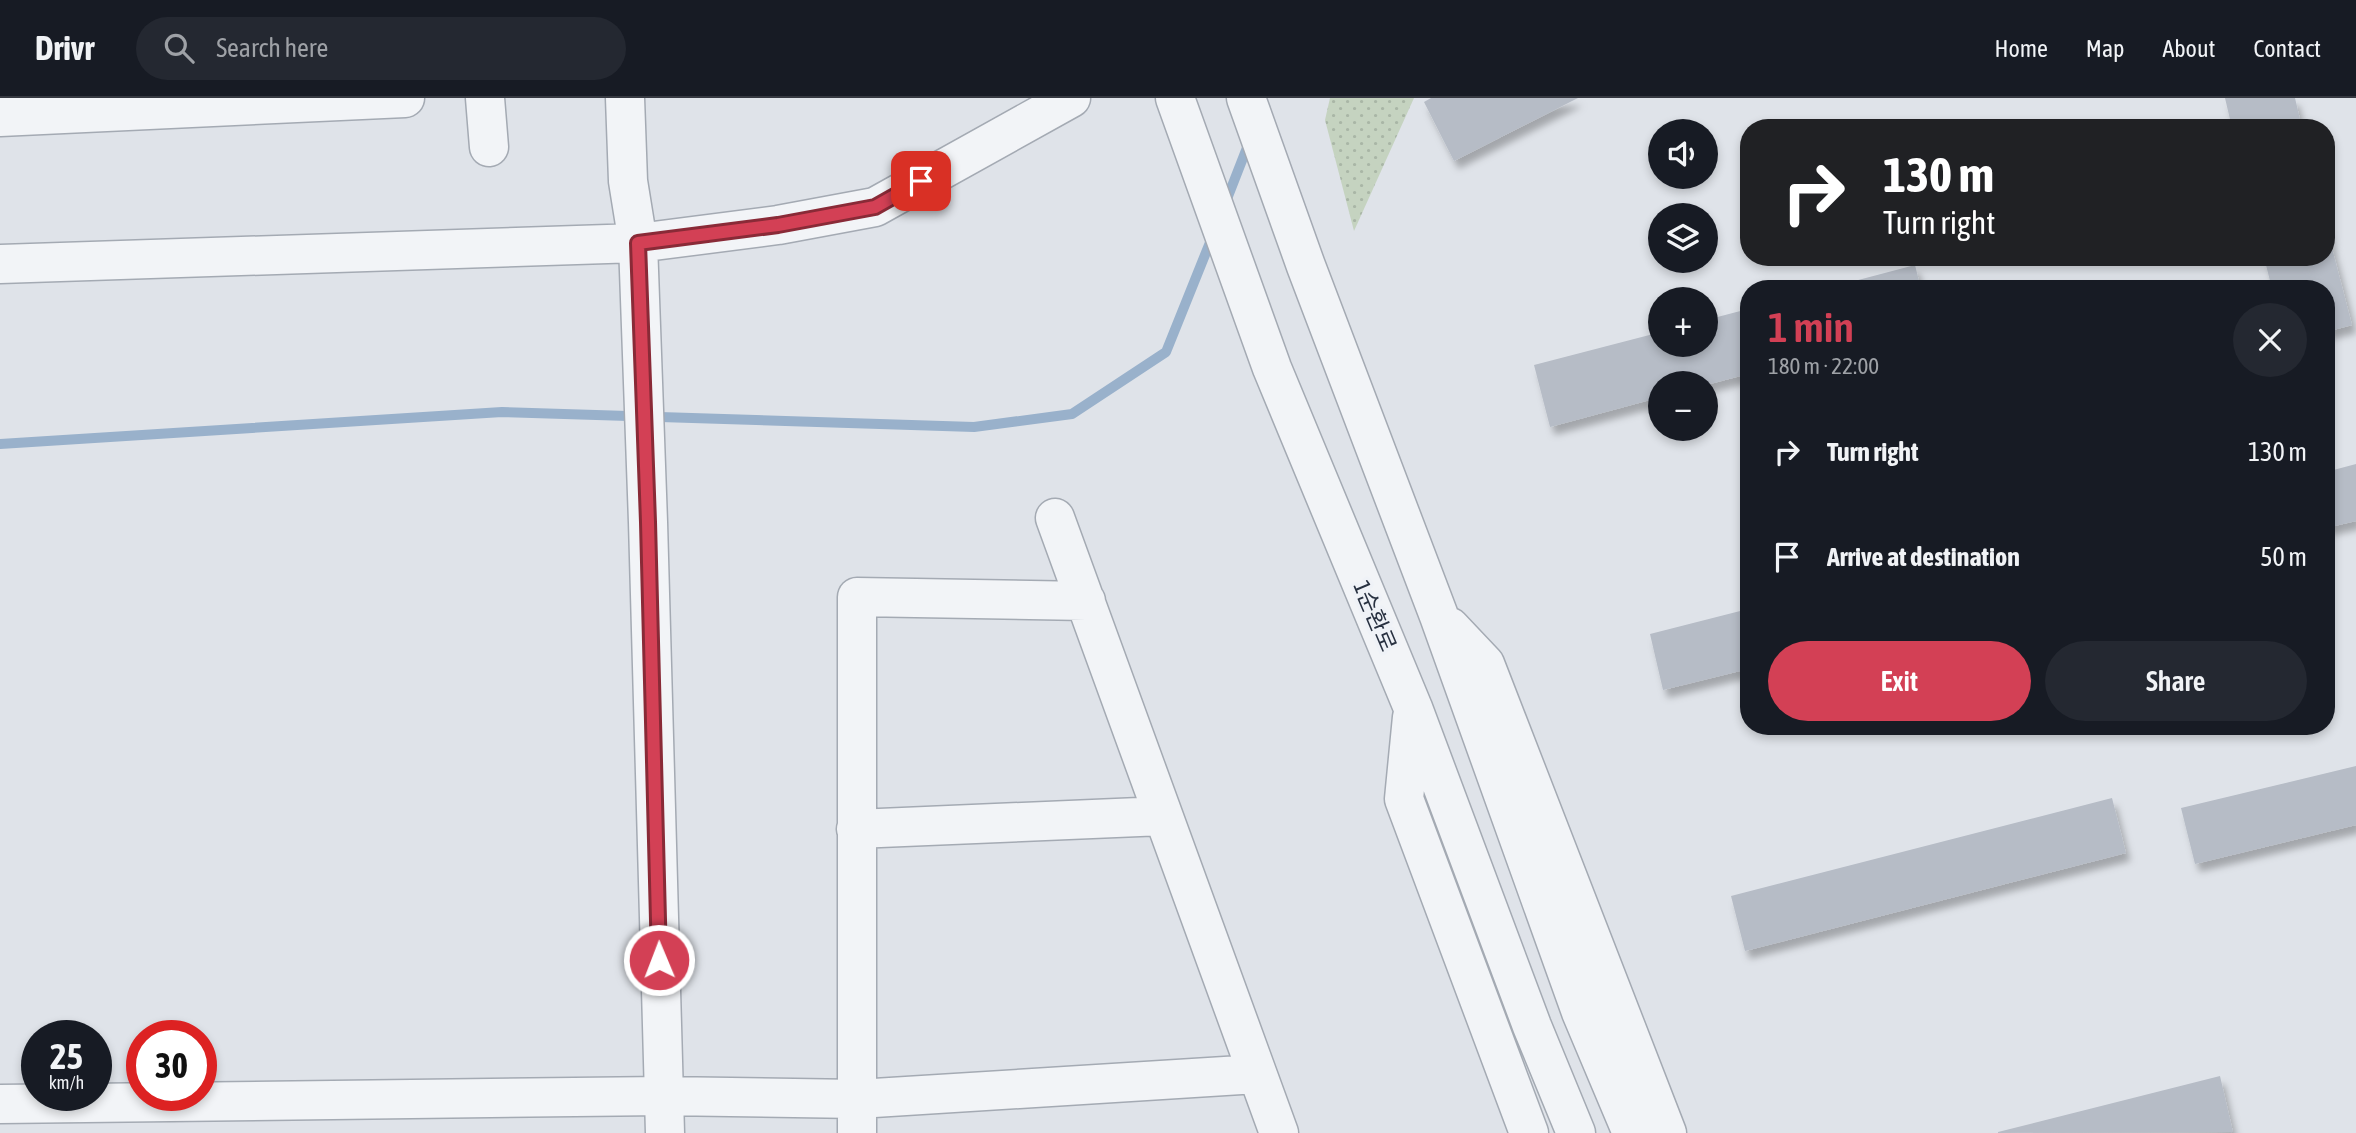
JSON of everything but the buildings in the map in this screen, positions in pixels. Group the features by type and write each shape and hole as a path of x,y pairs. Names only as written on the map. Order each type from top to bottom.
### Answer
{"street":[{"path":"0,117 405,98"},
{"path":"485,98 489,147"},
{"path":"625,98 628,181 638,243 664,1115"},
{"path":"0,264 638,243 778,225 875,207 1071,98"},
{"path":"1246,98 1306,266 1439,616 1581,1012 1632,1133"},
{"name":"1순환로","path":"1176,102 1272,368 1413,708 1532,1026 1576,1133"},
{"path":"1055,518 1279,1133"},
{"path":"858,1116 857,597 1086,601"},
{"path":"1439,616 1485,664 1667,1133"},
{"path":"1413,708 1405,799 1529,1133"},
{"path":"856,829 1163,816"},
{"path":"0,1104 858,1116 1257,1073"}],"green space":[{"path":"1330,98 1414,98 1354,231 1325,120"}],"waterway":[{"path":"1225,204 1250,140"},
{"path":"0,444 502,412 974,427 1072,414 1166,352 1213,235"}],"route":[{"path":"659,960 638,243 778,225 875,207 921,181"}]}
